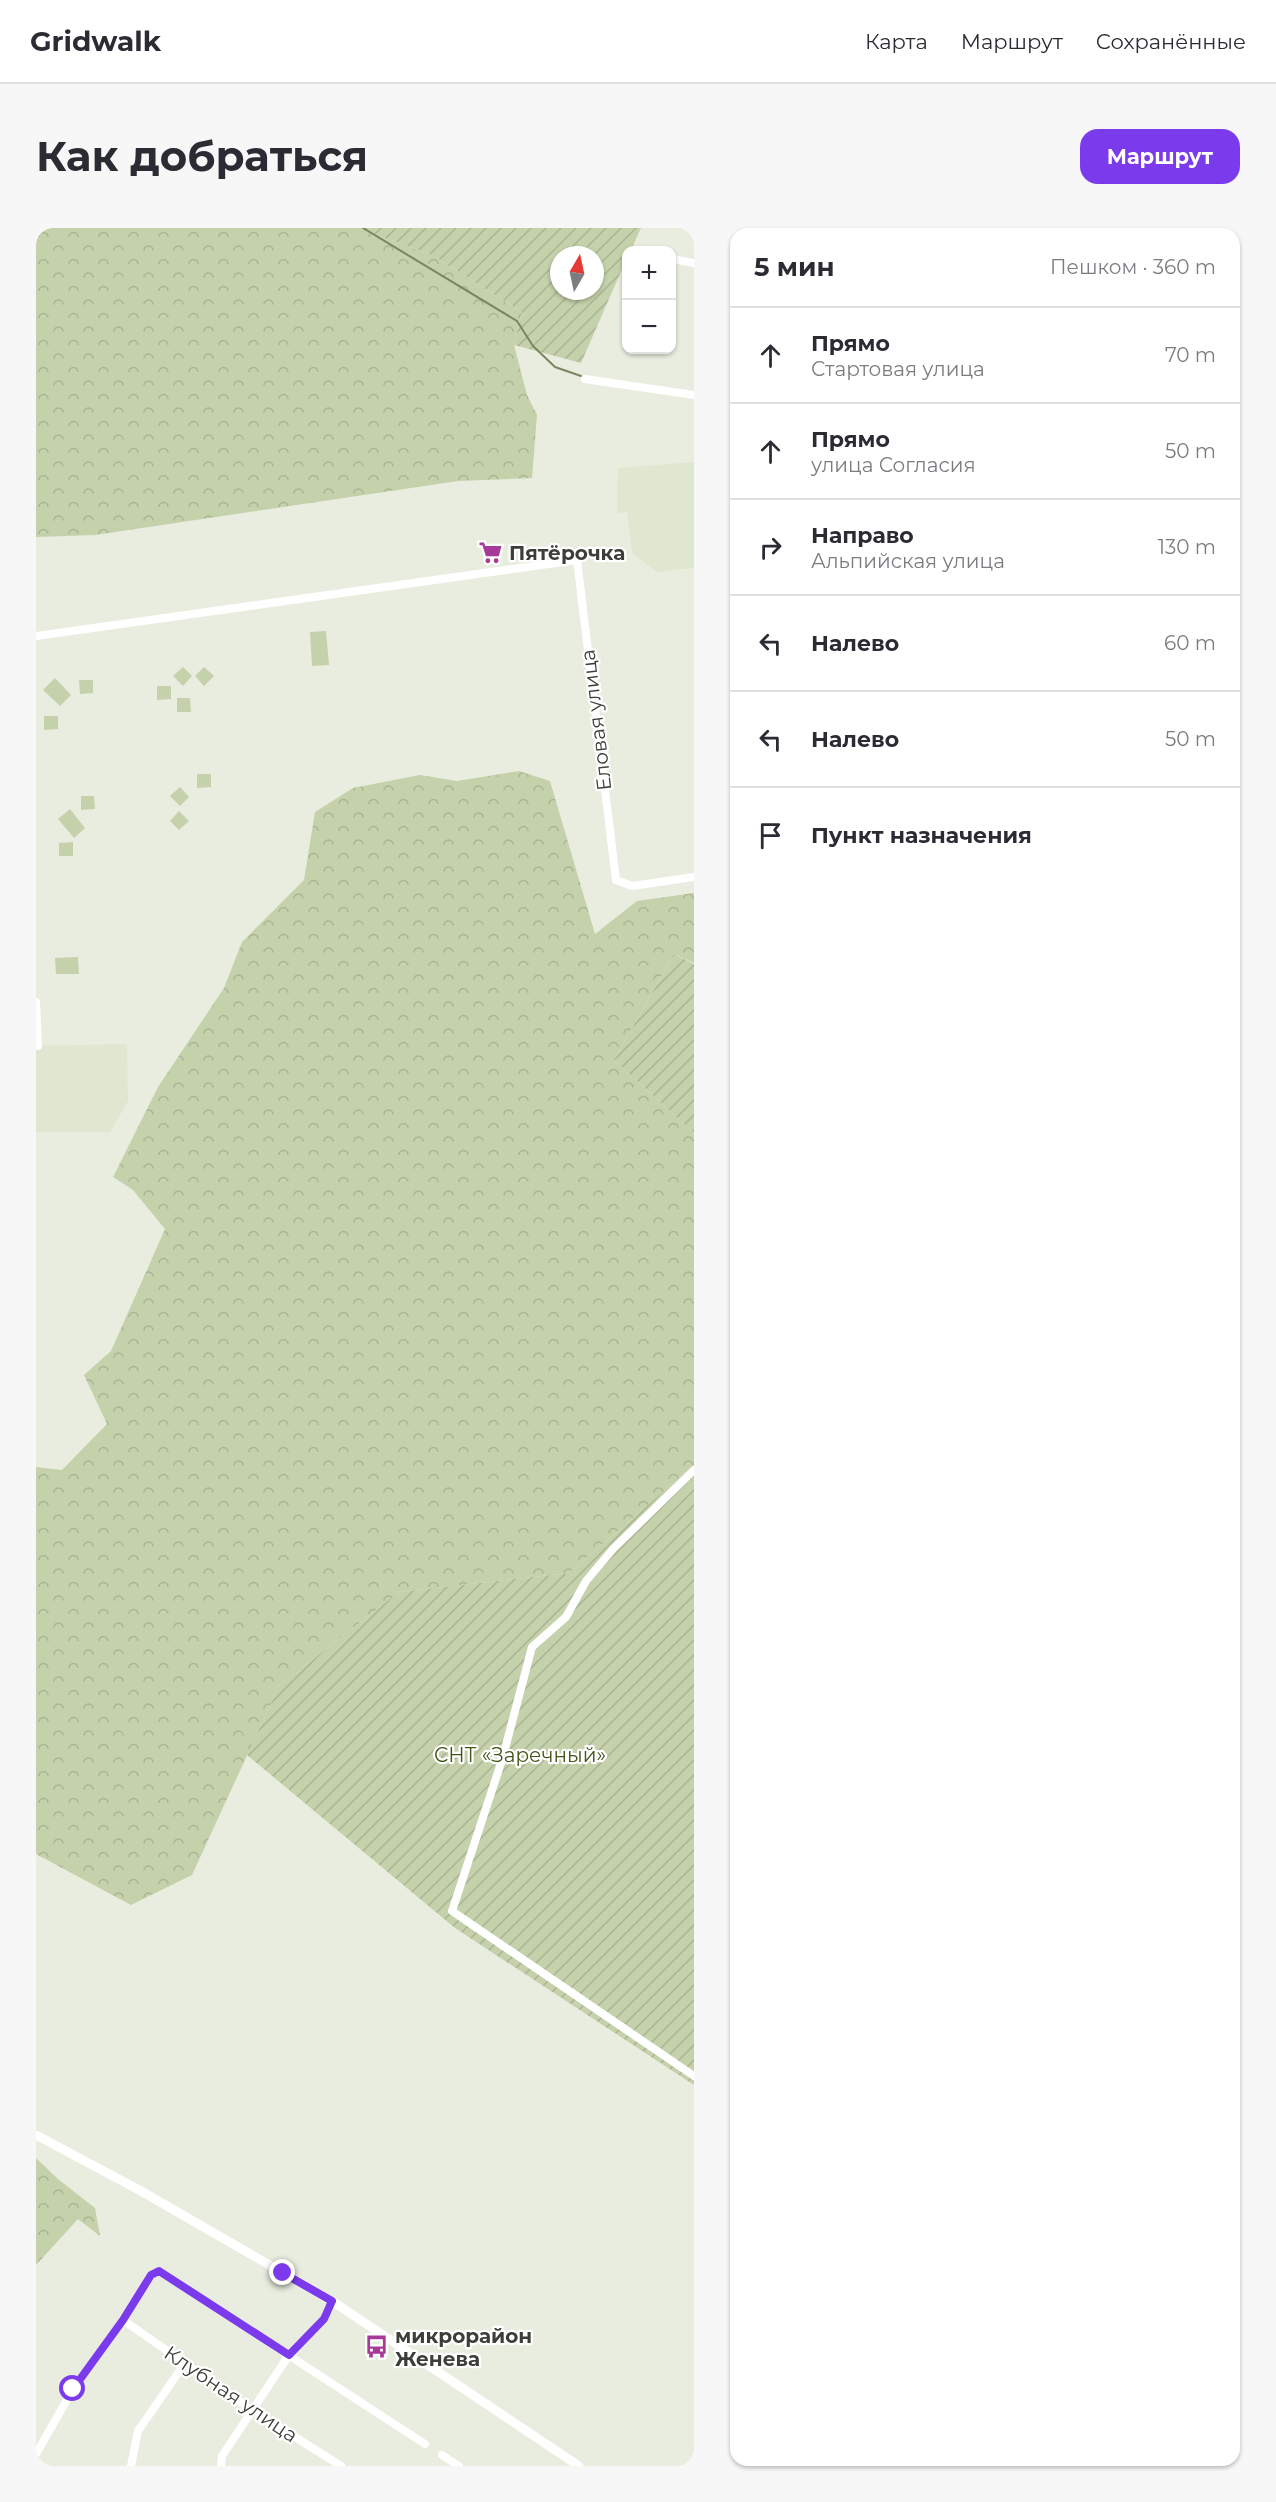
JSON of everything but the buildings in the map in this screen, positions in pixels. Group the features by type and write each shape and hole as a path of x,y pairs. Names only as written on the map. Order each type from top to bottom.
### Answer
{"street":[{"path":"676,260 694,262"},
{"path":"585,379 694,395"},
{"name":"Еловая улица","path":"36,636 577,561 616,880 632,886 694,877"},
{"path":"36,1002 38,1046"},
{"path":"694,1470 613,1549 586,1581 566,1617 532,1647 502,1760 452,1911 694,2076"},
{"path":"36,2135 141,2191 332,2301 579,2466"},
{"path":"36,2454 73,2389 123,2320 151,2275 159,2271 425,2444"},
{"path":"221,2466 222,2456 289,2355 324,2319 332,2301"},
{"name":"Клубная улица","path":"123,2320 252,2410 341,2466"},
{"path":"131,2466 138,2431 185,2363"},
{"path":"442,2455 459,2466"}],"shaded area":[{"path":"694,462 694,568 657,572 632,553 627,512 617,513 618,468"},
{"path":"127,1044 128,1101 110,1132 36,1132 36,1046"}],"green space":[{"path":"36,228 358,228 432,255 522,312 514,345 527,395 537,415 532,478 458,481 95,535 36,537"},
{"path":"358,228 641,228 633,246 622,246 622,269 581,363 514,345 522,312 432,255"},
{"path":"326,631 329,665 312,666 310,632"},
{"path":"183,667 192,676 183,686 173,676"},
{"path":"204,667 214,676 204,686 195,676"},
{"path":"55,678 71,695 60,706 43,690"},
{"path":"79,680 93,680 93,693 80,694"},
{"path":"157,686 171,686 171,699 157,700"},
{"path":"177,698 190,698 191,712 177,712"},
{"path":"44,716 58,716 58,729 44,730"},
{"path":"519,771 550,781 595,934 637,901 694,893 694,963 674,954 614,1060 694,1133 694,1465 569,1573 399,1592 279,1686 192,1875 131,1905 36,1854 36,1467 62,1470 107,1424 84,1375 111,1351 165,1229 133,1190 113,1177 158,1087 224,988 242,942 304,880 315,812 353,788 420,775 457,781"},
{"path":"197,774 211,774 211,787 197,788"},
{"path":"180,787 189,797 180,806 170,796"},
{"path":"81,796 94,796 95,809 81,810"},
{"path":"70,809 85,828 74,838 58,819"},
{"path":"179,811 189,821 179,830 170,821"},
{"path":"73,842 73,856 59,856 59,843"},
{"path":"674,954 694,964 694,1133 614,1060"},
{"path":"78,957 79,974 56,974 55,958"},
{"name":"СНТ «Заречный»","path":"694,1465 694,2085 455,1928 247,1755 279,1686 399,1592 569,1573"},
{"path":"36,2158 95,2208 100,2236 78,2219 36,2265"}],"waterway":[{"path":"363,228 517,321 533,346 555,367 581,376"}],"place":[{"name":"Пятёрочка","path":"491,553"},
{"name":"микрорайон Женева","path":"377,2347"}],"route":[{"path":"73,2389 123,2320 151,2275 159,2271 289,2355 324,2319 332,2301 283,2273"}]}
